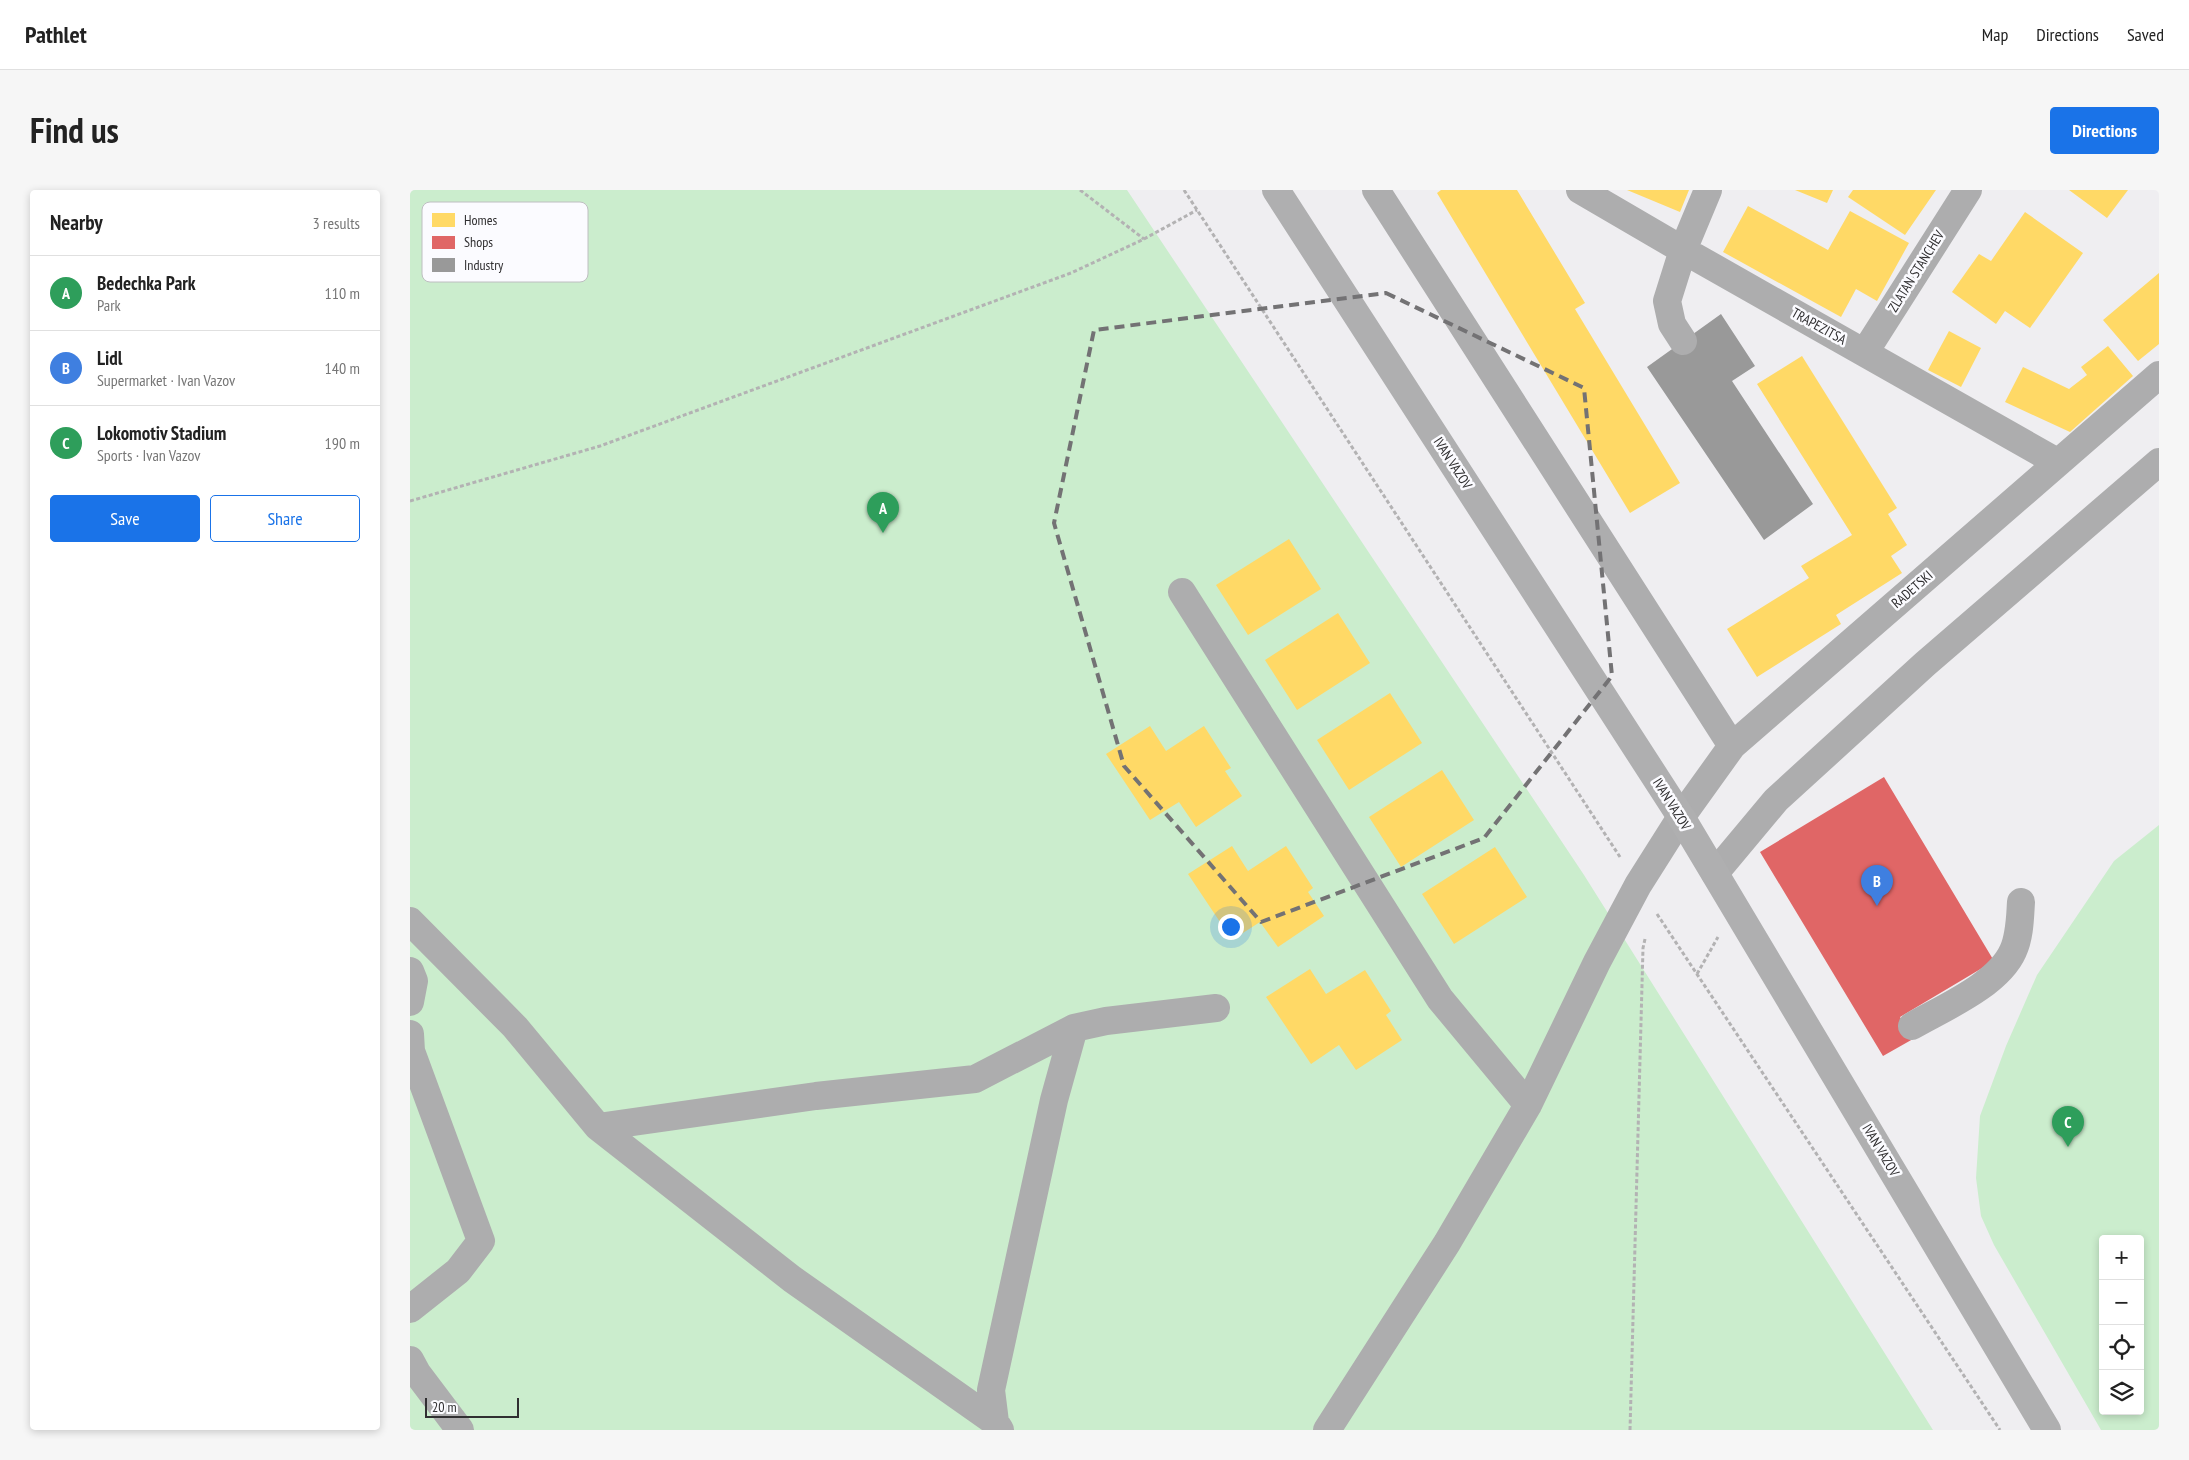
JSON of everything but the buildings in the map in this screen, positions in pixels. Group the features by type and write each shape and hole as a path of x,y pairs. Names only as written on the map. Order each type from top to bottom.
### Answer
{"main road":[{"name":"IVAN VAZOV","path":"1276,190 1681,817 2048,1430"}],"street":[{"path":"1376,190 1732,746"},
{"name":"TRAPEZITSA","path":"1580,190 2058,462"},
{"path":"1682,341 1672,324 1667,301 1683,250 1708,190"},
{"name":"ZLATAN STANCHEV","path":"1865,352 1968,190"},
{"name":"RADETSKI","path":"1327,1430 1447,1243 1528,1105 1597,962 1638,885 1681,817 1732,746 2159,375"},
{"path":"1715,873 1776,800 1925,664 2159,462"},
{"path":"1182,592 1440,999 1528,1105"},
{"path":"1912,1026 1983,984 2004,967 2014,950 2021,902"},
{"path":"410,920 515,1027 598,1127 792,1279 998,1426"},
{"path":"410,971 414,980 410,1002"},
{"path":"598,1127 816,1096 975,1079 1074,1028 1106,1021 1216,1008"},
{"path":"998,1426 991,1390 1054,1100 1074,1028"},
{"path":"410,1034 411,1051 482,1241 458,1271 410,1309"},
{"path":"410,1360 417,1373 460,1430"}],"path":[{"path":"1080,190 1144,239"},
{"path":"1184,190 1638,885"},
{"path":"410,501 600,446 1071,273 1144,239 1197,210"},
{"path":"1697,974 1736,906"},
{"path":"1652,920 1654,910 2000,1430"},
{"path":"1630,1430 1642,958 1646,938"}],"highlighted area":[{"path":"1386,293 1584,388 1612,676 1484,838 1261,922 1124,766 1054,523 1094,330"}],"green space":[{"path":"410,190 1127,190 1584,875 1933,1430 410,1430"},
{"path":"2159,825 2159,1430 2101,1430 1994,1245 1981,1216 1976,1178 1980,1116 2006,1046 2037,975 2114,861"}],"place":[{"name":"Bedechka Park","path":"883,533"},
{"name":"Lidl","path":"1877,906"},
{"name":"Lokomotiv Stadium","path":"2068,1147"}]}
